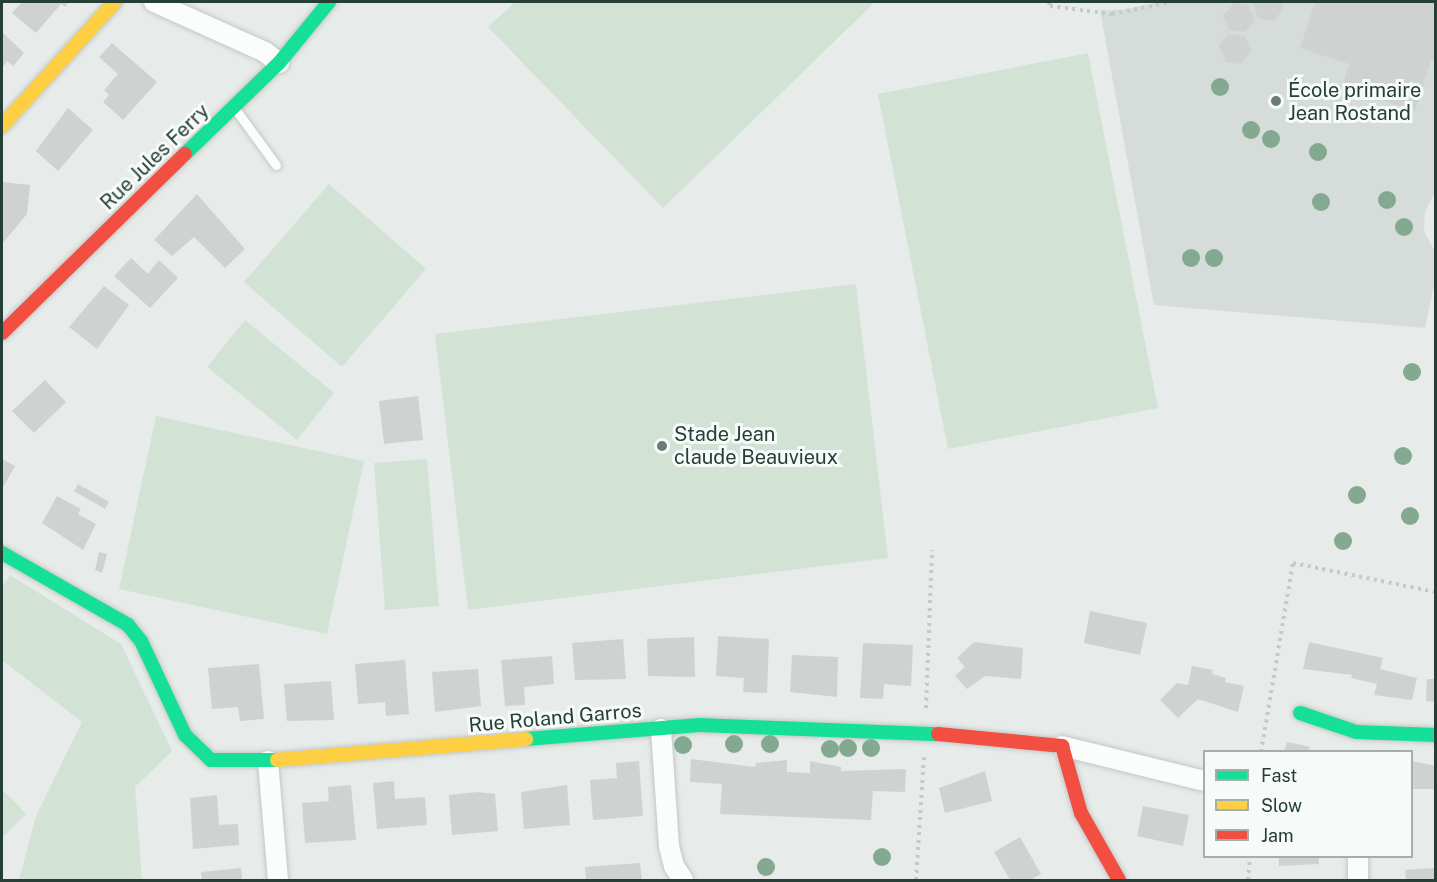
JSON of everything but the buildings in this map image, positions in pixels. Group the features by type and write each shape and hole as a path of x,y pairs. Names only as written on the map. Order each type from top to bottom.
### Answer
{"street":[{"path":"2,126 115,2"},
{"path":"154,2 265,52 279,63"},
{"name":"Rue Jules Ferry","path":"2,333 279,63 329,2"},
{"name":"Rue Roland Garros","path":"2,553 128,625 141,641 185,735 198,752 211,760 226,763 699,725 925,733 1062,746"},
{"path":"1300,713 1356,732 1436,735"},
{"path":"661,729 669,846 674,866 682,880"},
{"path":"1062,746 1203,782"},
{"path":"1062,746 1081,813 1119,880"},
{"path":"268,761 278,880"},
{"path":"1358,858 1358,880"}],"lane":[{"path":"234,108 276,165"}],"path":[{"path":"1050,2 1050,6 1113,14 1171,2"},
{"path":"1261,750 1293,563 1436,592"},
{"path":"1248,880 1250,858"}],"shaded area":[{"name":"École primaire Jean Rostand","path":"1159,2 1435,2 1435,192 1425,212 1424,231 1435,252 1436,276 1425,328 1154,305 1100,10 1122,10"}],"green space":[{"path":"515,2 875,2 663,208 488,27"},
{"path":"1088,53 1158,408 948,449 878,94"},
{"path":"329,184 426,269 342,367 244,282"},
{"name":"Stade Jean claude Beauvieux","path":"856,284 888,558 468,610 435,334"},
{"path":"245,320 334,393 297,440 207,367"},
{"path":"156,416 364,461 327,634 119,589"},
{"path":"427,459 439,606 385,610 374,463"},
{"path":"10,575 121,644 172,751 135,787 142,880 19,880 36,816 82,722 2,660 2,587"},
{"path":"2,789 26,814 2,838"}],"traffic: fast":[{"path":"185,154 279,63 329,2"},
{"path":"2,553 128,625 141,641 185,735 211,760 277,760"},
{"path":"1300,713 1356,732 1436,735"},
{"path":"526,739 699,725 938,734"}],"traffic: slow":[{"path":"2,126 115,2"},
{"path":"277,760 526,739"}],"traffic: jam":[{"path":"2,333 185,154"},
{"path":"938,734 1062,746 1081,813 1119,880"}],"place":[{"name":"École primaire Jean Rostand","path":"1276,101"},
{"name":"Stade Jean claude Beauvieux","path":"662,446"}]}
